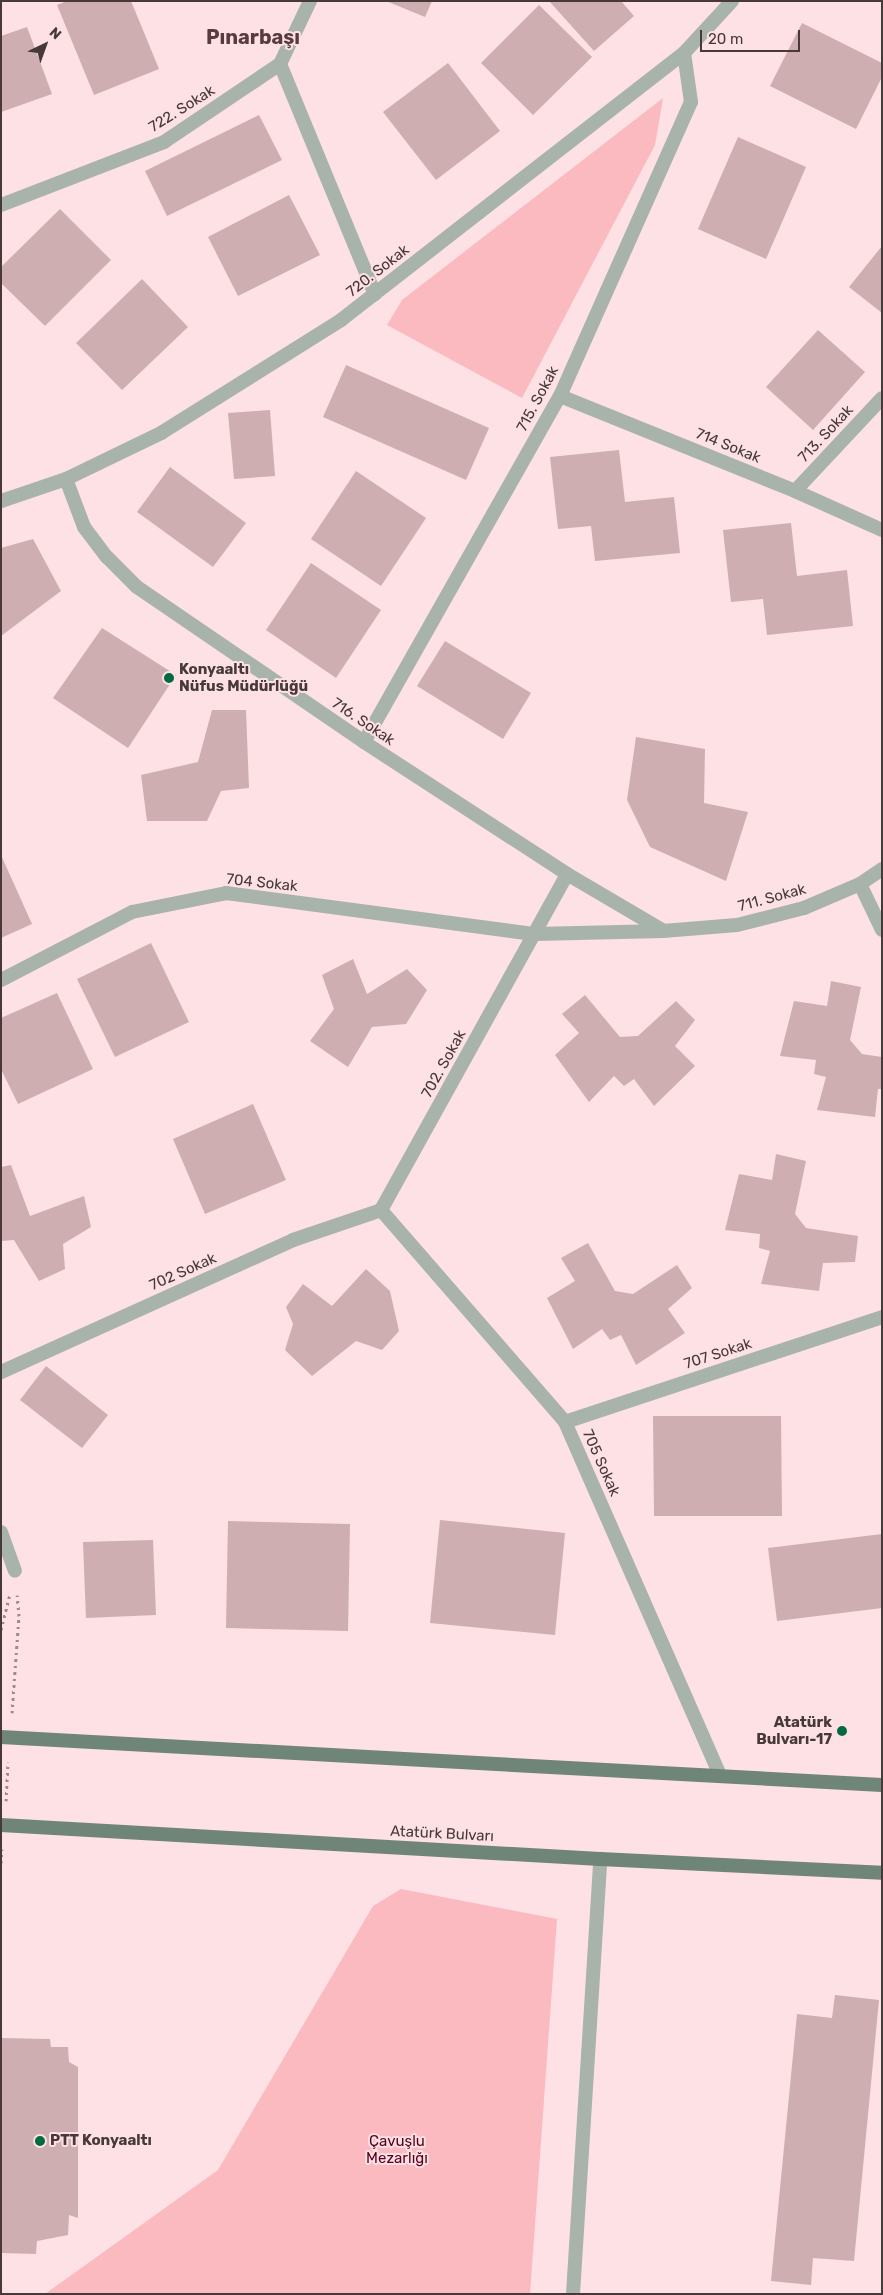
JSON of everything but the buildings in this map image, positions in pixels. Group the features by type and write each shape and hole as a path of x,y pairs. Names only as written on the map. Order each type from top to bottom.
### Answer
{"main road":[{"path":"1,1737 882,1785"},
{"name":"Atatürk Bulvarı","path":"1,1825 600,1860 882,1873"}],"street":[{"path":"310,1 280,64 375,294"},
{"name":"720. Sokak","path":"1,501 66,478 161,433 341,320 684,53 732,1"},
{"name":"715. Sokak","path":"364,742 560,396 691,102 684,53"},
{"name":"722. Sokak","path":"1,204 164,142 280,64"},
{"name":"714 Sokak","path":"560,396 794,491 882,530"},
{"name":"713. Sokak","path":"794,491 882,398"},
{"name":"716. Sokak","path":"66,478 84,527 107,557 137,588 364,742 567,874 662,931"},
{"name":"711. Sokak","path":"535,934 662,931 737,925 804,908 860,884 882,870"},
{"name":"702. Sokak","path":"381,1210 567,874"},
{"path":"860,884 882,930"},
{"name":"704 Sokak","path":"1,980 132,912 226,894 535,934"},
{"name":"702 Sokak","path":"1,1372 293,1240 381,1210"},
{"name":"705 Sokak","path":"381,1210 565,1422 720,1775"},
{"name":"707 Sokak","path":"565,1422 882,1317"},
{"path":"1,1532 15,1571"},
{"path":"574,2294 600,1860"}],"path":[{"path":"1,1630 15,1571"},
{"path":"12,1717 19,1616 15,1571"},
{"path":"6,1805 9,1756"},
{"path":"1,1864 3,1844"}],"green space":[{"path":"663,98 655,145 522,398 387,325 402,300"},
{"name":"Çavuşlu Mezarlığı","path":"401,1889 557,1919 530,2294 45,2294 218,2170 373,1906"}],"place":[{"name":"Konyaaltı Nüfus Müdürlüğü","path":"169,678"},
{"name":"Atatürk Bulvarı-17","path":"842,1731"},
{"name":"PTT Konyaaltı","path":"40,2141"}],"district":[{"name":"Pınarbaşı","path":"253,37"}]}
